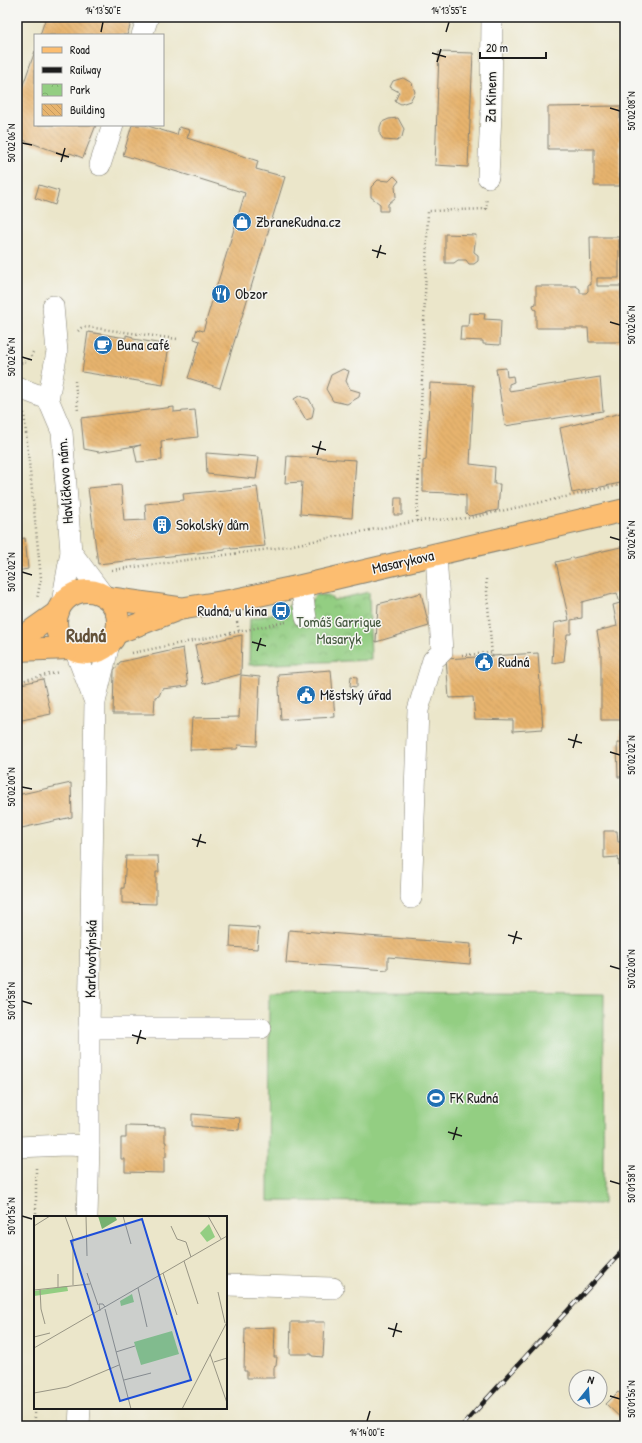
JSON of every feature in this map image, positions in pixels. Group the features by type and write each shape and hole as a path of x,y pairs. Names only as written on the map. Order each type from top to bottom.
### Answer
{"main road":[{"name":"Masarykova","path":"179,609 236,600 301,586 625,510"},
{"path":"17,641 60,608 70,596 81,591 92,591 105,597 179,609"},
{"path":"105,597 114,606 117,614 118,624 112,638"},
{"path":"60,608 56,622 58,632 63,641 72,649"},
{"path":"17,650 38,648 72,649 84,652 93,652 101,649 112,638 179,609"}],"street":[{"path":"142,34 148,17"},
{"name":"Za Kinem","path":"488,177 491,115 492,17"},
{"path":"100,165 113,126"},
{"path":"17,387 48,399 56,352 53,306"},
{"name":"Havlíčkovo nám.","path":"48,399 62,432 71,552 60,608"},
{"path":"71,552 105,597"},
{"path":"411,898 418,710 433,660 442,652 436,554"},
{"path":"301,586 306,618"},
{"path":"95,702 112,638"},
{"path":"72,649 95,702"},
{"name":"Karlovotýnská","path":"87,1216 95,702"},
{"path":"89,1028 261,1028"},
{"path":"27,1147 66,1145 89,1146"},
{"path":"227,1285 333,1288"},
{"path":"79,1426 80,1409"}],"path":[{"path":"417,521 428,211 486,209 488,177"},
{"path":"74,336 81,328 87,327 177,340"},
{"path":"75,380 79,418"},
{"path":"23,411 26,423 41,578 36,604"},
{"path":"110,570 277,548 417,521 469,518 625,484"},
{"path":"486,579 492,656"},
{"path":"144,650 306,618"},
{"path":"237,621 239,631"},
{"path":"17,682 65,671"},
{"path":"27,1147 36,1216"},
{"path":"35,1409 35,1426"}],"green space":[{"name":"Tomáš Garrigue Masaryk","path":"369,592 371,660 249,665 250,619 284,611 290,604 292,609 311,604 312,599 316,595 327,595 334,600"},
{"name":"FK Rudná","path":"269,992 604,995 603,1204 268,1201"}],"building":[{"path":"46,17 133,17 127,34 40,34"},
{"path":"439,52 473,53 468,167 435,165"},
{"path":"34,54 34,126 96,126 83,158 70,153 68,156 17,138 17,102"},
{"path":"403,78 412,83 415,92 410,101 401,104 395,101 399,92 390,87 393,81"},
{"path":"620,106 620,186 594,186 594,149 548,149 548,107"},
{"path":"398,118 404,129 402,137 397,141 384,140 380,135 380,127 382,122 389,119"},
{"path":"132,126 148,126 177,135 179,127 190,130 187,138 258,161 256,169 285,177 220,388 188,378 200,341 194,339 197,329 203,331 245,193 123,155"},
{"path":"394,176 399,181 395,186 396,197 388,204 388,211 380,211 380,204 371,197 371,187 378,180 389,181"},
{"path":"39,185 59,191 55,205 35,198"},
{"path":"445,234 476,235 474,252 478,255 478,261 474,264 469,264 466,260 458,260 454,263 445,263"},
{"path":"590,237 619,237 619,278 597,278 597,286 621,286 621,342 589,342 588,328 536,328 536,310 534,309 533,305 536,304 536,286 576,286 580,289 580,293 586,293 588,291 588,285 591,285"},
{"path":"469,313 485,314 484,319 501,320 500,345 483,344 483,341 460,340 461,326 468,326"},
{"path":"88,332 126,338 126,335 133,337 133,339 169,345 163,385 82,372"},
{"path":"506,368 507,377 513,376 514,382 509,384 509,391 600,377 603,411 505,426 496,369"},
{"path":"343,369 349,371 346,381 350,389 360,392 359,397 347,404 333,401 326,389 331,375"},
{"path":"430,383 474,385 470,464 495,467 494,484 500,484 498,510 469,516 466,513 466,495 423,492 423,461 426,460"},
{"path":"299,396 309,399 314,408 312,418 306,420 294,399"},
{"path":"174,407 174,412 195,410 198,437 161,441 162,460 137,462 134,447 141,445 99,452 84,449 81,418"},
{"path":"625,412 625,482 572,493 560,428"},
{"path":"206,453 259,457 256,479 207,474"},
{"path":"287,456 356,460 352,518 300,514 302,482 285,483"},
{"name":"Sokolský dům","path":"121,485 124,521 146,520 145,504 184,500 183,494 257,487 265,546 231,549 225,548 225,550 98,564 88,488"},
{"path":"395,498 402,498 402,515 394,515"},
{"path":"25,538 28,569 17,571 17,539"},
{"path":"625,546 625,665 622,666 622,690 625,690 625,720 601,720 601,654 597,631 617,626 613,605 620,603 617,593 582,602 582,618 571,620 571,634 567,634 564,661 552,663 554,623 569,620 556,562"},
{"path":"421,593 429,626 376,642 378,604"},
{"path":"242,635 241,674 203,684 195,645"},
{"path":"183,648 188,686 162,689 159,696 155,697 154,714 113,714 114,670 120,662"},
{"path":"538,653 543,729 513,731 513,720 475,719 473,697 449,698 446,659"},
{"name":"Městský úřad","path":"331,670 335,717 281,720 278,674"},
{"path":"241,675 260,677 257,746 238,745 237,749 190,750 192,718 239,717"},
{"path":"351,676 357,677 357,687 350,686"},
{"path":"43,679 51,714 17,721 17,685"},
{"path":"621,731 625,731 625,777 618,777 617,743 622,743"},
{"path":"71,783 72,817 17,829 17,795"},
{"path":"604,831 617,831 618,842 625,842 625,865 619,865 618,857 604,858"},
{"path":"126,856 158,856 159,872 156,872 156,904 122,903 122,888 124,888"},
{"path":"231,926 259,928 257,949 230,947"},
{"path":"289,930 471,944 470,964 388,957 388,970 286,963"},
{"path":"192,1114 240,1118 239,1130 192,1126"},
{"path":"126,1126 165,1127 166,1157 164,1157 164,1173 125,1172 125,1159 121,1159 121,1138 126,1138"},
{"path":"291,1322 325,1322 323,1357 312,1356 312,1354 290,1354"},
{"path":"275,1327 274,1357 277,1357 276,1366 274,1367 274,1378 247,1378 247,1371 244,1371 245,1328"},
{"path":"618,1392 625,1398 625,1402 622,1406 625,1408 625,1422 608,1406 608,1402"}],"railway":[{"path":"462,1426 625,1248"}],"place":[{"name":"ZbraneRudna.cz","path":"242,222"},
{"name":"Obzor","path":"221,294"},
{"name":"Buna café","path":"103,345"},
{"name":"Sokolský dům","path":"162,525"},
{"name":"Rudná, u kina","path":"281,611"},
{"name":"Rudná","path":"484,662"},
{"name":"Městský úřad","path":"306,695"},
{"name":"FK Rudná","path":"436,1098"}],"district":[{"name":"Rudná","path":"86,635"}]}
